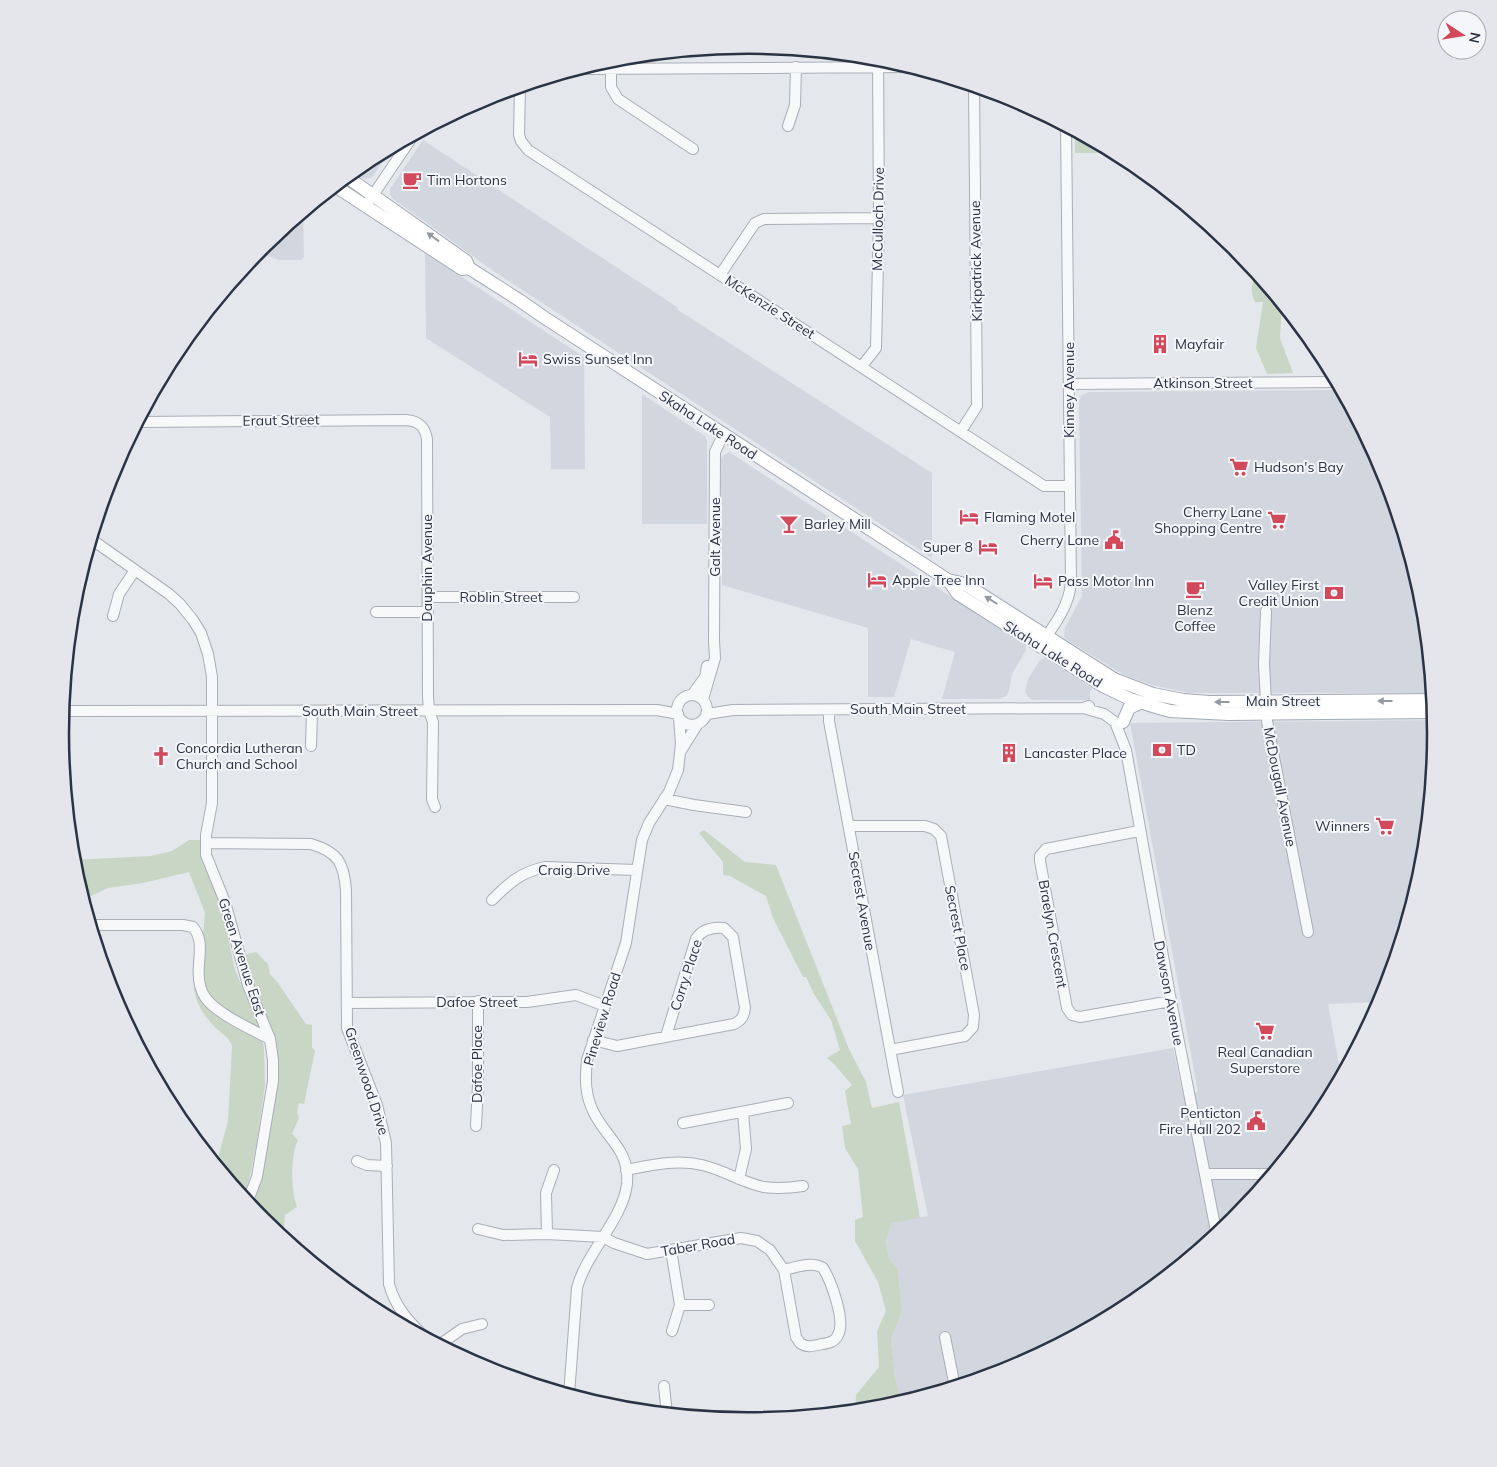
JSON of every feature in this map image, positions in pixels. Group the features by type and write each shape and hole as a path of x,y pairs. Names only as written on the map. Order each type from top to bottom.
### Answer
{"main road":[{"name":"Skaha Lake Road","path":"353,181 466,261 469,268"},
{"name":"Skaha Lake Road","path":"341,190 462,268 469,268 519,300 723,435 948,580 964,584 1044,640 1103,686 1140,702"},
{"name":"Skaha Lake Road","path":"1044,640 1134,687"},
{"name":"Main Street","path":"1134,687 1154,694 1183,700 1266,708 1428,712"},
{"name":"Main Street","path":"1140,702 1170,711 1229,714 1266,708 1427,700"},
{"path":"1119,721 1129,708 1140,702"}],"street":[{"path":"612,68 796,67 857,63"},
{"path":"788,126 796,104 796,67"},
{"name":"McCulloch Drive","path":"862,366 876,348 879,218 878,67"},
{"path":"611,68 611,87 618,100 693,149"},
{"name":"Kirkpatrick Avenue","path":"961,431 977,406 974,93"},
{"name":"McKenzie Street","path":"520,94 519,135 528,150 1044,486 1070,486"},
{"name":"Kinney Avenue","path":"1044,640 1064,609 1070,593 1066,133"},
{"path":"365,206 405,147"},
{"path":"720,275 755,223 764,220 879,218"},
{"name":"Atkinson Street","path":"1069,384 1330,382"},
{"name":"Eraut Street","path":"145,422 406,420 423,426"},
{"name":"Dauphin Avenue","path":"423,426 426,439 429,711 433,722 432,799 435,807"},
{"name":"Galt Avenue","path":"704,701 716,658 714,641 715,456 717,446 723,435"},
{"path":"715,456 724,446 734,442"},
{"name":"Green Avenue East","path":"97,543 169,594 180,604 201,633 211,665 212,803 206,855 225,902 248,985 270,1039 273,1060 273,1081 256,1177 250,1196"},
{"path":"113,616 119,594 135,570"},
{"name":"Roblin Street","path":"428,598 574,597"},
{"name":"McDougall Avenue","path":"1266,611 1264,664 1266,708 1279,790 1308,932"},
{"path":"376,612 428,612"},
{"name":"Galt Avenue","path":"692,695 705,676 714,641"},
{"path":"692,695 704,701 708,714 704,721 697,725 685,724 678,716 679,702 685,697 692,695"},
{"name":"South Main Street","path":"704,701 733,710"},
{"name":"South Main Street","path":"657,710 679,702"},
{"name":"South Main Street","path":"708,714 733,710 1083,708 1093,705 1114,712 1119,721"},
{"name":"South Main Street","path":"70,711 657,710 678,716"},
{"name":"Secrest Avenue","path":"830,710 829,721 898,1092"},
{"path":"311,746 312,711"},
{"name":"Pineview Road","path":"678,716 681,753"},
{"name":"Dawson Avenue","path":"1119,721 1128,738 1126,750 1139,831 1215,1227"},
{"name":"Pineview Road","path":"570,1389 577,1288 582,1274 623,1199 627,1184 626,1170 619,1149 594,1113 588,1096 585,1074 593,1040 629,932 644,833 675,780 681,753 690,734 697,725"},
{"path":"664,799 746,812"},
{"name":"Secrest Place","path":"849,826 925,826 934,829 940,836 974,1015 973,1027 965,1036 890,1050"},
{"name":"Braelyn Crescent","path":"1139,831 1046,849 1040,856 1040,861 1047,904 1067,1008 1072,1014 1080,1017 1171,1001"},
{"name":"Greenwood Drive","path":"206,843 311,844 326,849 337,860 344,871 346,890 347,1028 384,1127 387,1166 389,1284 391,1293 404,1316 411,1323"},
{"name":"Craig Drive","path":"492,900 509,883 530,870 545,868 637,870"},
{"path":"97,925 183,925 194,927 199,933 200,942 198,976 206,998 228,1016 270,1039"},
{"name":"Corry Place","path":"593,1040 617,1046 734,1024 740,1021 744,1016 745,1008 732,938 724,928 718,927 705,930 696,939 666,1036"},
{"name":"Dafoe Street","path":"347,1003 527,1002 576,995 605,1006"},
{"name":"Dafoe Place","path":"476,1126 478,1001"},
{"path":"683,1122 788,1103"},
{"path":"738,1179 746,1149 742,1112"},
{"path":"357,1161 367,1165 387,1166"},
{"path":"626,1170 664,1163 687,1163 709,1167 764,1187 788,1188 803,1186"},
{"path":"547,1234 546,1193 554,1170"},
{"path":"1205,1174 1266,1174"},
{"path":"478,1229 503,1235 547,1234 603,1237"},
{"name":"Taber Road","path":"603,1237 614,1243 647,1254 741,1238 757,1241 770,1250 784,1270 796,1336 800,1343 810,1347 835,1340 840,1330 838,1301 824,1268 812,1264 784,1270"},
{"path":"672,1250 680,1305 672,1331"},
{"path":"680,1305 709,1305"},
{"path":"445,1341 462,1329 482,1324"},
{"path":"945,1337 953,1381"},
{"path":"664,1386 666,1408"}],"shaded area":[{"path":"423,140 677,307 678,310 932,473 932,558 495,272 392,198 390,189"},
{"path":"384,160 373,176 369,179 360,176"},
{"path":"303,219 304,257 301,260 279,260 266,255"},
{"path":"425,253 584,357 585,469 551,469 550,417 426,338"},
{"path":"1335,390 1377,473 1392,515 1415,601 1427,693 1189,693 1152,685 1124,675 1064,638 1065,628 1082,596 1079,401 1081,396 1089,392"},
{"path":"642,394 705,436 707,441 707,524 642,524"},
{"path":"729,452 1025,645 1026,650 1012,674 1009,691 1006,696 999,699 942,699 955,652 911,639 894,697 868,697 868,628 722,585 721,459"},
{"path":"1045,658 1093,689 1090,691 1090,700 1033,700 1028,697 1025,692 1028,679 1040,660"},
{"path":"1428,720 1427,778 1422,822 1415,866 1392,952 1373,1002 1328,1004 1339,1065 1341,1065 1337,1073 1314,1111 1260,1182 1197,1245 1126,1299 1049,1343 1009,1362 967,1377 900,1396 895,1376 891,1340 902,1311 898,1269 889,1259 886,1238 892,1223 928,1216 903,1095 1173,1048 1183,1095 1198,1092 1130,723"}],"green space":[{"path":"1075,138 1101,153 1075,153"},
{"path":"1254,279 1260,285 1281,312 1280,338 1293,373 1267,374 1256,348 1263,302 1255,302 1252,294"},
{"path":"704,830 745,862 776,865 849,1049 866,1082 872,1108 899,1102 920,1218 892,1223 886,1239 889,1259 898,1269 902,1311 891,1340 895,1376 900,1396 855,1404 856,1395 879,1367 877,1331 886,1311 878,1282 855,1241 855,1220 863,1217 858,1169 845,1148 842,1126 851,1124 845,1091 852,1085 827,1058 840,1050 831,1020 814,994 806,977 803,977 773,918 766,896 730,876 723,875 723,862 699,833"},
{"path":"189,840 200,840 204,863 222,909 235,970 260,1027 264,1048 265,1085 257,1142 245,1191 218,1158 228,1121 232,1046 227,1037 207,1018 198,1003 194,988 193,960 201,959 205,913 189,872 143,883 108,888 89,897 81,860 151,856 172,851"},
{"path":"256,952 268,964 270,974 306,1024 312,1025 312,1047 315,1051 304,1104 299,1103 297,1112 299,1118 292,1134 298,1140 295,1147 292,1173 297,1207 285,1215 284,1229 253,1198 260,1180 273,1035 253,986 244,955"}],"place":[{"name":"Tim Hortons","path":"412,180"},
{"name":"Mayfair","path":"1160,344"},
{"name":"Swiss Sunset Inn","path":"528,359"},
{"name":"Hudson's Bay","path":"1239,467"},
{"name":"Flaming Motel","path":"969,517"},
{"name":"Cherry Lane Shopping Centre","path":"1277,520"},
{"name":"Barley Mill","path":"789,524"},
{"name":"Cherry Lane","path":"1114,540"},
{"name":"Super 8","path":"988,547"},
{"name":"Apple Tree Inn","path":"877,580"},
{"name":"Pass Motor Inn","path":"1043,581"},
{"name":"Blenz Coffee","path":"1195,589"},
{"name":"Valley First Credit Union","path":"1334,593"},
{"name":"TD","path":"1162,750"},
{"name":"Lancaster Place","path":"1009,753"},
{"name":"Concordia Lutheran Church and School","path":"161,756"},
{"name":"Winners","path":"1385,826"},
{"name":"Real Canadian Superstore","path":"1265,1031"},
{"name":"Penticton Fire Hall 202","path":"1256,1121"}]}
